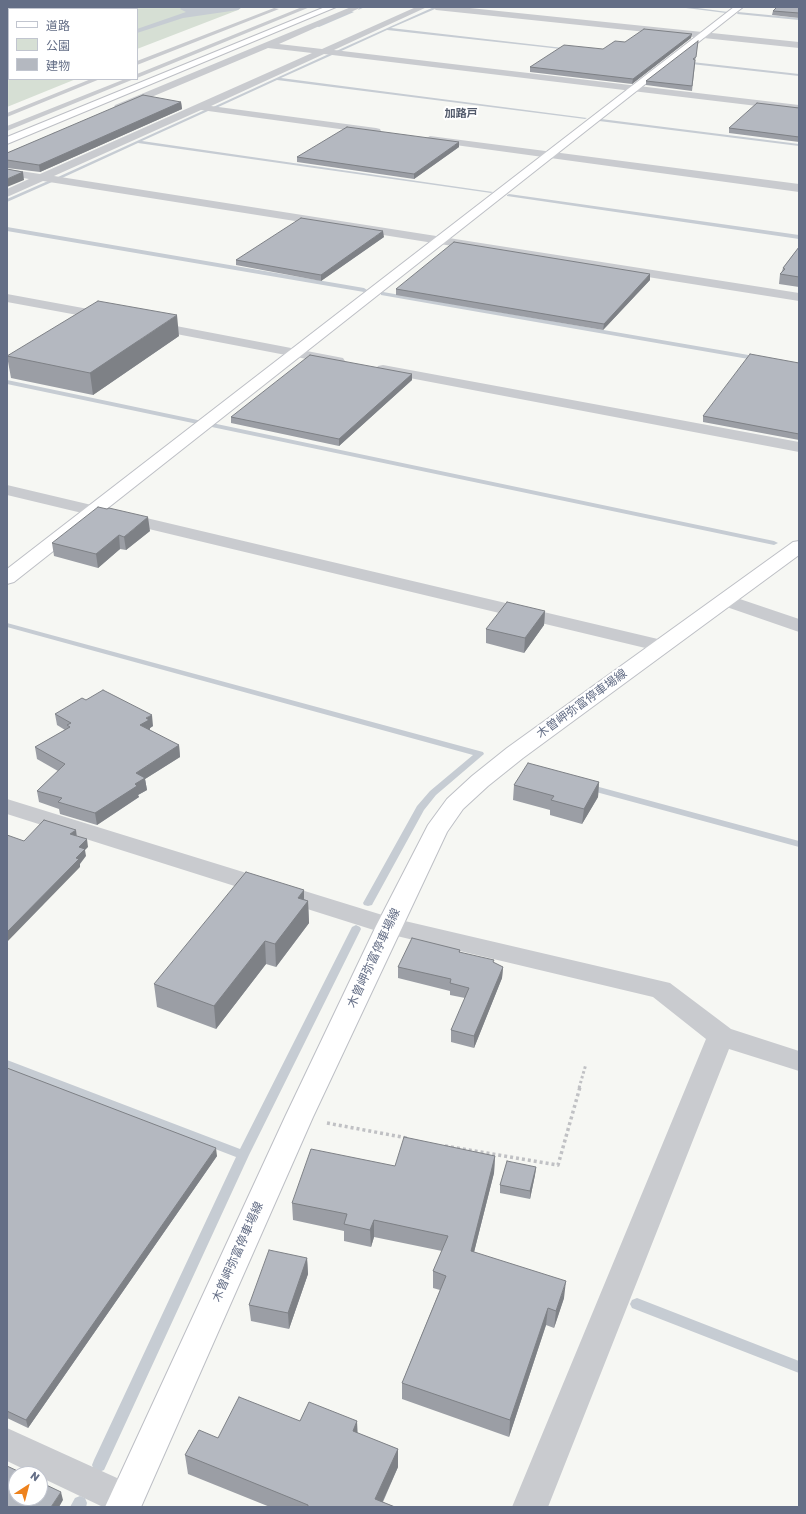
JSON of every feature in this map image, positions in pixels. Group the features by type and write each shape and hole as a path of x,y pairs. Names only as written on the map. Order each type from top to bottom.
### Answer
{"street":[{"path":"7,141 332,7"},
{"path":"108,112 358,7"},
{"path":"7,193 423,7"},
{"path":"436,7 799,45"},
{"path":"7,578 739,7"},
{"path":"268,45 799,108"},
{"path":"199,107 386,133"},
{"path":"418,137 799,188"},
{"path":"7,172 799,296"},
{"path":"7,298 124,320"},
{"path":"140,323 351,363"},
{"path":"367,366 799,448"},
{"path":"7,490 662,646"},
{"name":"木曽岬弥富停車場線","path":"124,1504 299,1117 436,830 455,804 480,781 515,753 799,546"},
{"path":"725,600 799,626"},
{"path":"7,806 389,926 661,990 721,1036 799,1061"},
{"path":"530,1507 721,1036"},
{"path":"7,1444 124,1504"}],"lane":[{"path":"266,7 273,10"},
{"path":"138,63 280,7"},
{"path":"138,76 307,7"},
{"path":"7,115 94,80"},
{"path":"7,129 128,80"}],"path":[{"path":"438,1144 558,1165 586,1064"},
{"path":"299,1117 408,1139"}],"green space":[{"path":"242,7 238,10 138,49 138,8 100,8"},
{"path":"8,49 8,80 74,80 7,107"}],"shaded area":[{"path":"7,7 117,8 8,8 7,54"},
{"path":"182,7 242,7 238,10 183,18 138,33 138,29 186,12 180,9"}],"building":[{"path":"777,7 799,7 799,13 773,11"},
{"path":"644,29 692,34 633,79 530,67 564,45 603,49 615,41 625,42"},
{"path":"698,41 696,57 693,59 695,60 692,86 646,81"},
{"path":"143,95 181,102 39,165 7,160 7,153"},
{"path":"757,103 799,108 799,137 729,128"},
{"path":"347,127 459,142 414,174 297,157"},
{"path":"7,169 23,172 7,179"},
{"path":"301,218 383,231 321,275 236,260"},
{"path":"454,242 650,274 604,324 396,289"},
{"path":"799,247 799,277 780,274 785,269 783,268"},
{"path":"98,301 177,315 90,373 7,356"},
{"path":"750,354 799,363 799,434 703,416"},
{"path":"310,355 412,374 339,439 231,417"},
{"path":"98,507 148,517 124,537 119,535 96,554 52,543"},
{"path":"507,602 545,611 525,638 486,629"},
{"path":"103,690 152,715 146,718 149,720 140,725 179,745 136,773 145,778 135,784 137,786 95,813 58,802 62,798 37,791 65,764 35,747 70,727 67,725 71,723 55,714 82,698 86,700"},
{"path":"528,763 599,782 584,809 551,800 554,796 514,785"},
{"path":"44,820 76,830 70,834 87,839 79,847 85,849 76,858 79,859 7,932 7,835 24,841"},
{"path":"246,872 304,890 298,898 308,901 275,944 265,941 214,1006 154,984"},
{"path":"412,938 460,950 459,952 494,960 493,962 503,967 474,1036 451,1030 469,988 450,983 451,979 398,967"},
{"path":"7,1068 216,1148 26,1420 7,1411"},
{"path":"404,1137 495,1156 471,1251 566,1281 556,1311 548,1308 510,1420 402,1383 446,1276 433,1271 448,1236 374,1220 370,1230 344,1224 347,1214 292,1203 311,1149 395,1166"},
{"path":"507,1161 536,1167 530,1191 500,1185"},
{"path":"269,1250 307,1258 288,1313 249,1305"},
{"path":"239,1397 300,1421 309,1402 357,1421 353,1431 398,1449 375,1499 395,1507 308,1507 308,1505 185,1455 199,1430 218,1438"},
{"path":"7,1466 8,1506 48,1506 48,1486 61,1492 51,1507 7,1507"}],"waterway":[{"path":"359,9 363,7"},
{"path":"680,7 726,12"},
{"path":"387,29 434,8"},
{"path":"318,26 352,12"},
{"path":"738,13 799,19"},
{"path":"336,52 387,29"},
{"path":"387,29 570,49"},
{"path":"276,79 331,54"},
{"path":"683,62 799,75"},
{"path":"213,108 276,79"},
{"path":"276,79 585,118"},
{"path":"60,177 207,110"},
{"path":"601,120 799,145"},
{"path":"138,142 491,192"},
{"path":"7,201 50,182"},
{"path":"509,195 799,237"},
{"path":"7,229 364,290"},
{"path":"383,294 760,359"},
{"path":"7,382 774,543"},
{"path":"7,625 480,754 433,793 420,808 368,903"},
{"path":"588,787 799,844"},
{"path":"243,1155 356,929"},
{"path":"7,1064 243,1155"},
{"path":"99,1465 243,1155"},
{"path":"637,1304 799,1367"},
{"path":"77,1507 80,1503"}],"district":[{"name":"加路戸","path":"461,114"}]}
